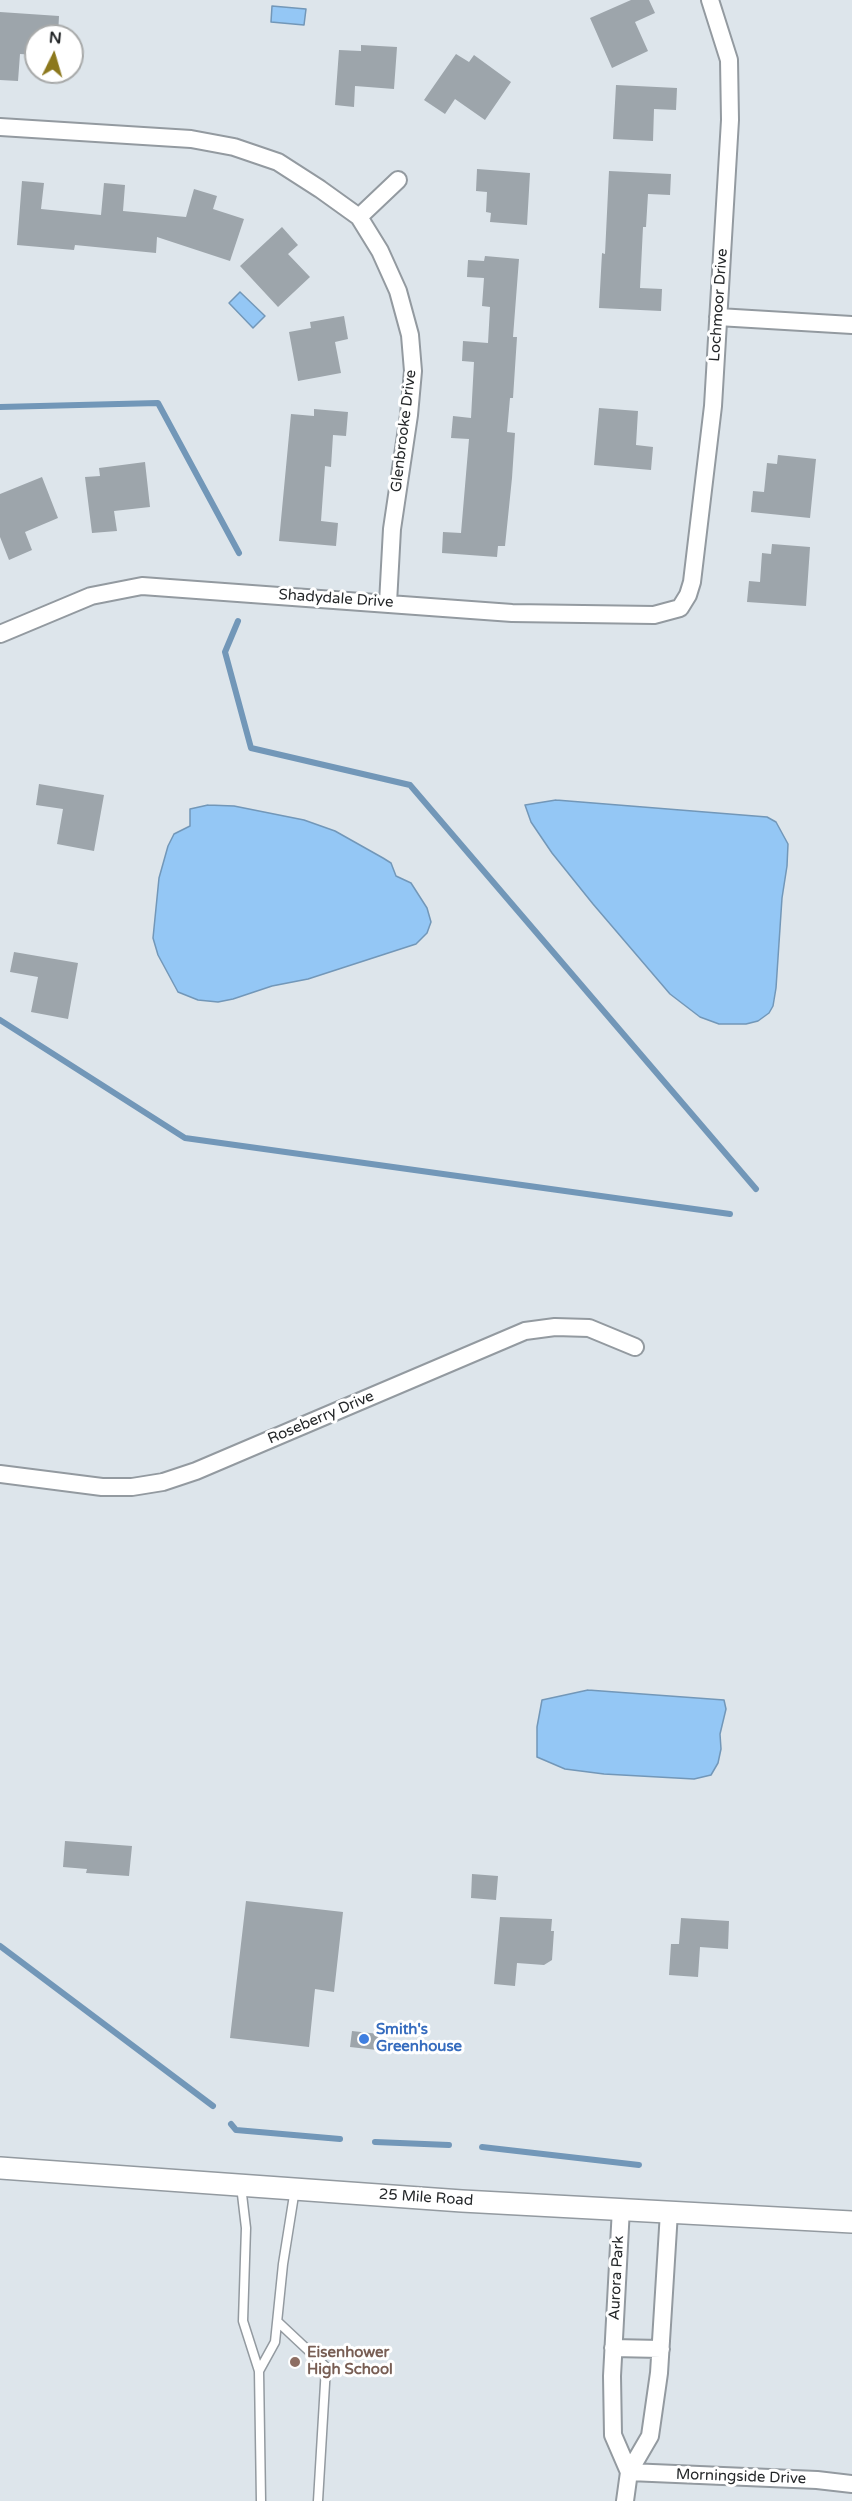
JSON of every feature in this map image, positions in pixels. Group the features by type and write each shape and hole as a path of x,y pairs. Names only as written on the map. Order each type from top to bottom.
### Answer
{"street":[{"name":"Lochmoor Drive","path":"680,608 688,595 692,582 713,406 730,120 729,60 710,0"},
{"name":"Glenbrooke Drive","path":"0,127 191,139 234,147 278,162 359,217 380,251 398,291 410,335 413,370 409,415 392,530 388,603"},
{"path":"359,217 398,180"},
{"path":"718,316 852,325"},
{"name":"Shadydale Drive","path":"0,634 91,596 142,586 512,613 654,615 680,608"},
{"name":"Roseberry Drive","path":"0,1474 102,1487 132,1487 163,1482 196,1471 525,1332 555,1327 589,1328 635,1347"},
{"name":"25 Mile Road","path":"0,2168 462,2201 852,2222"},
{"name":"Aurora Park","path":"621,2208 613,2348 613,2435 629,2472"},
{"path":"625,2501 629,2472 650,2436 661,2349 669,2212"},
{"path":"613,2348 661,2349"},
{"name":"Morningside Drive","path":"629,2472 818,2480 852,2484"}],"lane":[{"path":"241,2185 246,2228 243,2321 259,2371 261,2501"},
{"path":"259,2371 275,2342 295,2189"},
{"path":"278,2322 326,2367 318,2501"}],"water":[{"path":"272,6 306,9 304,25 271,22"},
{"path":"240,292 265,316 253,328 229,303"},
{"path":"556,800 767,817 776,822 788,844 776,988 773,1006 769,1013 758,1021 746,1024 719,1024 700,1017 670,994 593,904 552,853 531,822 525,805"},
{"path":"208,805 234,806 304,820 335,831 383,858 391,863 396,876 411,883 427,908 431,922 427,933 416,944 308,979 272,986 233,999 218,1002 198,1000 178,992 158,955 153,938 159,878 168,846 174,834 190,826 190,809"},
{"path":"588,1690 724,1700 726,1709 720,1734 721,1749 718,1763 711,1775 694,1779 604,1774 565,1769 537,1757 537,1727 542,1700"}],"building":[{"path":"631,0 649,0 655,13 635,22 648,51 612,68 590,18"},
{"path":"0,12 59,16 59,24 24,24 24,54 20,54 18,81 0,80"},
{"path":"361,45 397,47 394,89 355,86 354,107 335,105 339,50 361,51"},
{"path":"456,54 469,62 474,55 511,82 485,120 455,99 445,114 424,100"},
{"path":"616,85 677,88 676,110 654,109 653,141 613,139"},
{"path":"477,169 530,173 527,225 490,222 491,213 486,212 487,192 476,191"},
{"path":"609,171 671,174 670,195 648,194 646,227 643,227 640,288 662,289 661,311 599,308 602,253 605,254"},
{"path":"22,181 44,183 41,209 101,215 104,183 125,185 123,211 186,217 194,189 217,196 213,209 244,219 230,261 157,237 156,253 75,245 74,250 17,245"},
{"path":"282,227 298,245 288,254 310,277 278,307 240,266"},
{"path":"485,256 519,259 513,337 517,337 513,398 510,398 507,432 515,433 512,478 505,546 498,546 497,557 442,553 443,532 461,533 469,439 451,438 453,416 471,418 474,362 462,361 463,341 488,343 490,307 482,306 484,278 467,277 468,260 484,261"},
{"path":"344,316 348,339 335,342 341,373 298,381 289,332 311,328 310,322"},
{"path":"599,408 638,411 636,445 653,447 651,470 594,465"},
{"path":"314,409 348,412 346,436 333,435 331,467 325,466 321,521 338,523 336,546 279,541 291,414 314,416"},
{"path":"778,455 816,459 810,518 751,512 753,491 764,492 767,463 777,464"},
{"path":"145,462 150,507 114,511 117,531 92,533 85,477 100,476 99,468"},
{"path":"42,477 58,518 25,532 32,550 9,560 0,537 0,494"},
{"path":"772,544 810,547 806,606 747,602 749,581 760,582 762,553 771,554"},
{"path":"39,784 104,795 94,851 57,844 63,809 36,805"},
{"path":"14,952 78,963 68,1019 31,1012 38,977 10,972"},
{"path":"65,1841 132,1846 129,1876 86,1873 87,1869 63,1867"},
{"path":"472,1874 498,1876 496,1900 471,1898"},
{"path":"246,1901 343,1912 334,1992 315,1989 309,2047 230,2038"},
{"path":"500,1917 552,1919 551,1931 554,1931 552,1960 544,1965 517,1963 515,1986 494,1984"},
{"path":"681,1918 729,1921 728,1949 700,1947 698,1977 669,1975 671,1944 679,1944"},
{"path":"352,2031 379,2034 377,2050 350,2047"}],"waterway":[{"path":"0,407 158,403 239,553"},
{"path":"238,621 225,652 251,748 410,785 756,1189"},
{"path":"0,1020 185,1138 730,1214"},
{"path":"0,1946 213,2106"},
{"path":"231,2124 236,2130 340,2139"},
{"path":"375,2142 449,2145"},
{"path":"482,2147 639,2165"}],"place":[{"name":"Smith's Greenhouse","path":"364,2039"},
{"name":"Eisenhower High School","path":"295,2362"}]}
